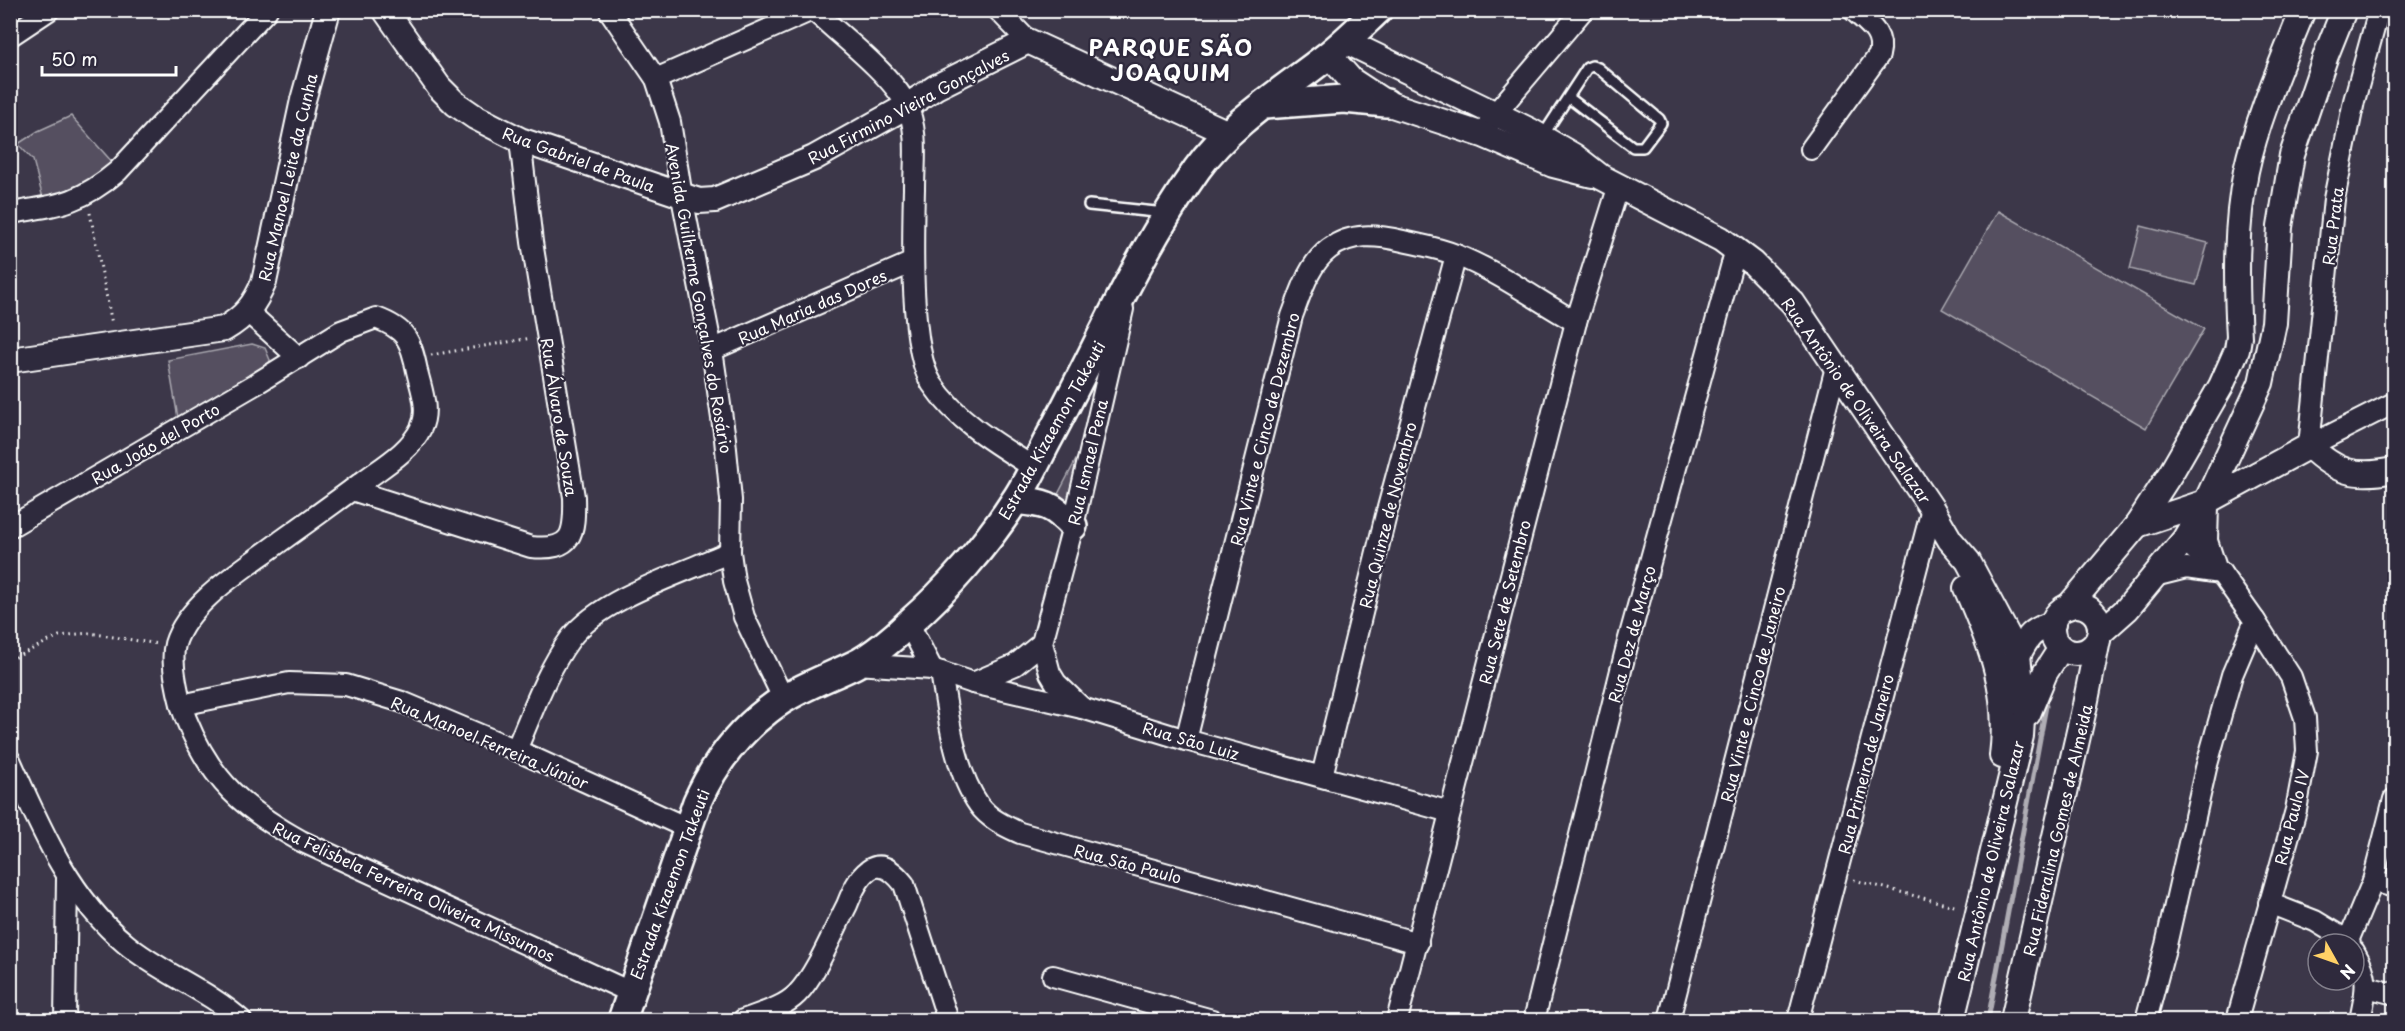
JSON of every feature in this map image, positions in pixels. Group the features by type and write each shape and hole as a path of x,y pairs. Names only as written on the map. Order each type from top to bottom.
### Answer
{"main road":[{"name":"Estrada Kizaemon Takeuti","path":"622,1020 687,828 706,782 723,756 769,709 784,699 856,664 909,624 984,544 1016,500 1087,367 1130,280 1168,213 1198,167 1228,133 1337,48 1378,10"},
{"path":"1264,105 1344,99 1386,103"},
{"path":"1016,500 1045,503 1060,513 1072,526"}],"street":[{"path":"10,36 49,10"},
{"path":"10,213 74,201 97,188 118,171 267,10"},
{"name":"Rua Manoel Leite da Cunha","path":"10,360 225,329 248,312 257,300 264,282 303,100 328,10"},
{"name":"Rua Gabriel de Paula","path":"385,10 438,87 456,104 500,132 682,197"},
{"name":"Avenida Guilherme Gonçalves do Rosário","path":"609,10 656,80 670,122 712,350 725,439 730,490 730,552 734,581 744,617 784,699"},
{"path":"656,80 813,10 897,88 907,106 914,128 913,262 922,358 931,382 956,412 992,442 1033,467"},
{"path":"998,10 1028,41"},
{"path":"1483,135 1496,113 1583,10"},
{"path":"1811,149 1879,55 1881,46 1879,36 1874,28 1852,10"},
{"path":"2021,736 2060,631 2137,525 2172,471 2221,386 2237,350 2239,337 2238,231 2247,169 2255,139 2303,10"},
{"path":"2003,696 2007,675 2021,646 2028,637 2043,626 2060,631 2074,653 2081,653 2093,646 2184,540 2206,502 2261,383 2274,323 2280,227 2292,156 2326,55 2344,10"},
{"name":"Rua Prata","path":"2309,446 2334,199 2354,101 2379,10"},
{"name":"Rua Firmino Vieira Gonçalves","path":"682,197 699,201 716,200 814,158 907,106 936,87 1028,41 1228,133"},
{"name":"Rua Antônio de Oliveira Salazar","path":"1337,48 1351,80 1386,103 1483,135 1553,165 1610,181"},
{"name":"Rua Antônio de Oliveira Salazar","path":"1337,48 1496,113 1542,137 1610,181 1736,249 1793,303 1932,508 1950,540 1968,561 2018,655 2023,702 2021,736 1952,1020"},
{"name":"Rua Álvaro de Souza","path":"352,490 531,547 550,549 566,540 571,532 575,519 574,497 532,242 520,140"},
{"name":"Rua Sete de Setembro","path":"1397,1020 1610,181"},
{"name":"Rua Vinte e Cinco de Dezembro","path":"1186,740 1292,316 1314,264 1329,249 1350,238 1377,235 1456,255 1486,268 1576,322"},
{"name":"Rua Dez de Março","path":"1534,1020 1627,646 1736,249"},
{"name":"Rua Quinze de Novembro","path":"1322,776 1386,515 1456,255"},
{"name":"Rua Maria das Dores","path":"712,350 913,262"},
{"name":"Rua Ismael Pena","path":"1082,708 1050,674 1042,643 1130,280"},
{"path":"174,646 179,633 193,612 215,591 390,461 413,441 425,416 424,400 408,339 393,324 376,318 340,331 299,358 248,312"},
{"name":"Rua João del Porto","path":"10,526 299,358"},
{"name":"Rua Vinte e Cinco de Janeiro","path":"1669,1020 1836,367"},
{"path":"2137,525 2206,502 2394,403"},
{"path":"2309,446 2333,467 2349,473 2364,474 2394,470"},
{"path":"2154,576 2186,568 2217,569 2205,541 2206,502"},
{"name":"Rua Primeiro de Janeiro","path":"1798,1020 1932,508"},
{"name":"Rua Antônio de Oliveira Salazar","path":"1938,1020 2000,767 2005,730 2003,696 1997,668 1983,625 1956,563 1950,540"},
{"name":"Rua Paulo IV","path":"2184,540 2217,569 2255,621 2291,677 2305,718 2307,751 2296,810 2237,1020"},
{"path":"516,750 553,667 571,639 591,617 620,600 730,552"},
{"path":"2060,631 2082,606 2089,609 2098,619 2099,637"},
{"path":"2146,1020 2166,945 2206,768 2232,675 2255,621"},
{"path":"909,624 936,671"},
{"path":"1983,625 1997,640 2018,655"},
{"name":"Rua Fideralina Gomes de Almeida","path":"2013,1020 2099,637"},
{"path":"973,683 1015,666 1042,643"},
{"name":"Rua Felisbela Ferreira Oliveira Missumos","path":"174,646 181,705 208,765 238,798 268,823 301,841 630,992"},
{"name":"Rua São Luiz","path":"856,664 936,671 973,683 1082,708 1186,740 1450,812"},
{"name":"Rua São Paulo","path":"936,671 953,740 966,779 978,804 990,817 1020,833 1418,943"},
{"name":"Rua Manoel Ferreira Júnior","path":"181,705 289,683 346,686 402,702 516,750 687,828"},
{"path":"10,760 67,878 88,906 126,945 241,1020"},
{"path":"2355,932 2373,881 2394,799"},
{"path":"743,1020 782,1005 797,994 809,978 857,882 871,869 882,867 894,871 904,884 948,1020"},
{"path":"65,1020 67,878"},
{"path":"2373,881 2394,887"},
{"path":"2269,903 2315,921 2331,932"},
{"path":"1053,976 1212,1020"},
{"path":"2360,1020 2366,982"},
{"path":"2367,987 2394,994"}],"lane":[{"path":"1542,137 1568,97 1587,68 1592,66 1598,68 1642,104 1661,123 1643,147 1633,147 1568,97"},
{"path":"1089,205 1168,213"}],"path":[{"path":"86,194 115,344"},
{"path":"414,358 548,335"},
{"path":"10,660 59,636 89,633 174,646"},
{"path":"1836,875 1966,909"}],"shaded area":[{"path":"71,116 113,163 78,192 44,202 33,160 18,144 38,131"},
{"path":"1998,211 2204,329 2146,428 1942,309"},
{"path":"2141,226 2208,243 2196,285 2130,269"},
{"path":"252,344 265,348 270,360 266,372 179,424 168,360"},
{"path":"1110,395 1076,510 1056,498"}],"waterway":[{"path":"1988,1020 2046,706"}],"district":[{"name":"PARQUE SÃO JOAQUIM","path":"1171,58"}]}
